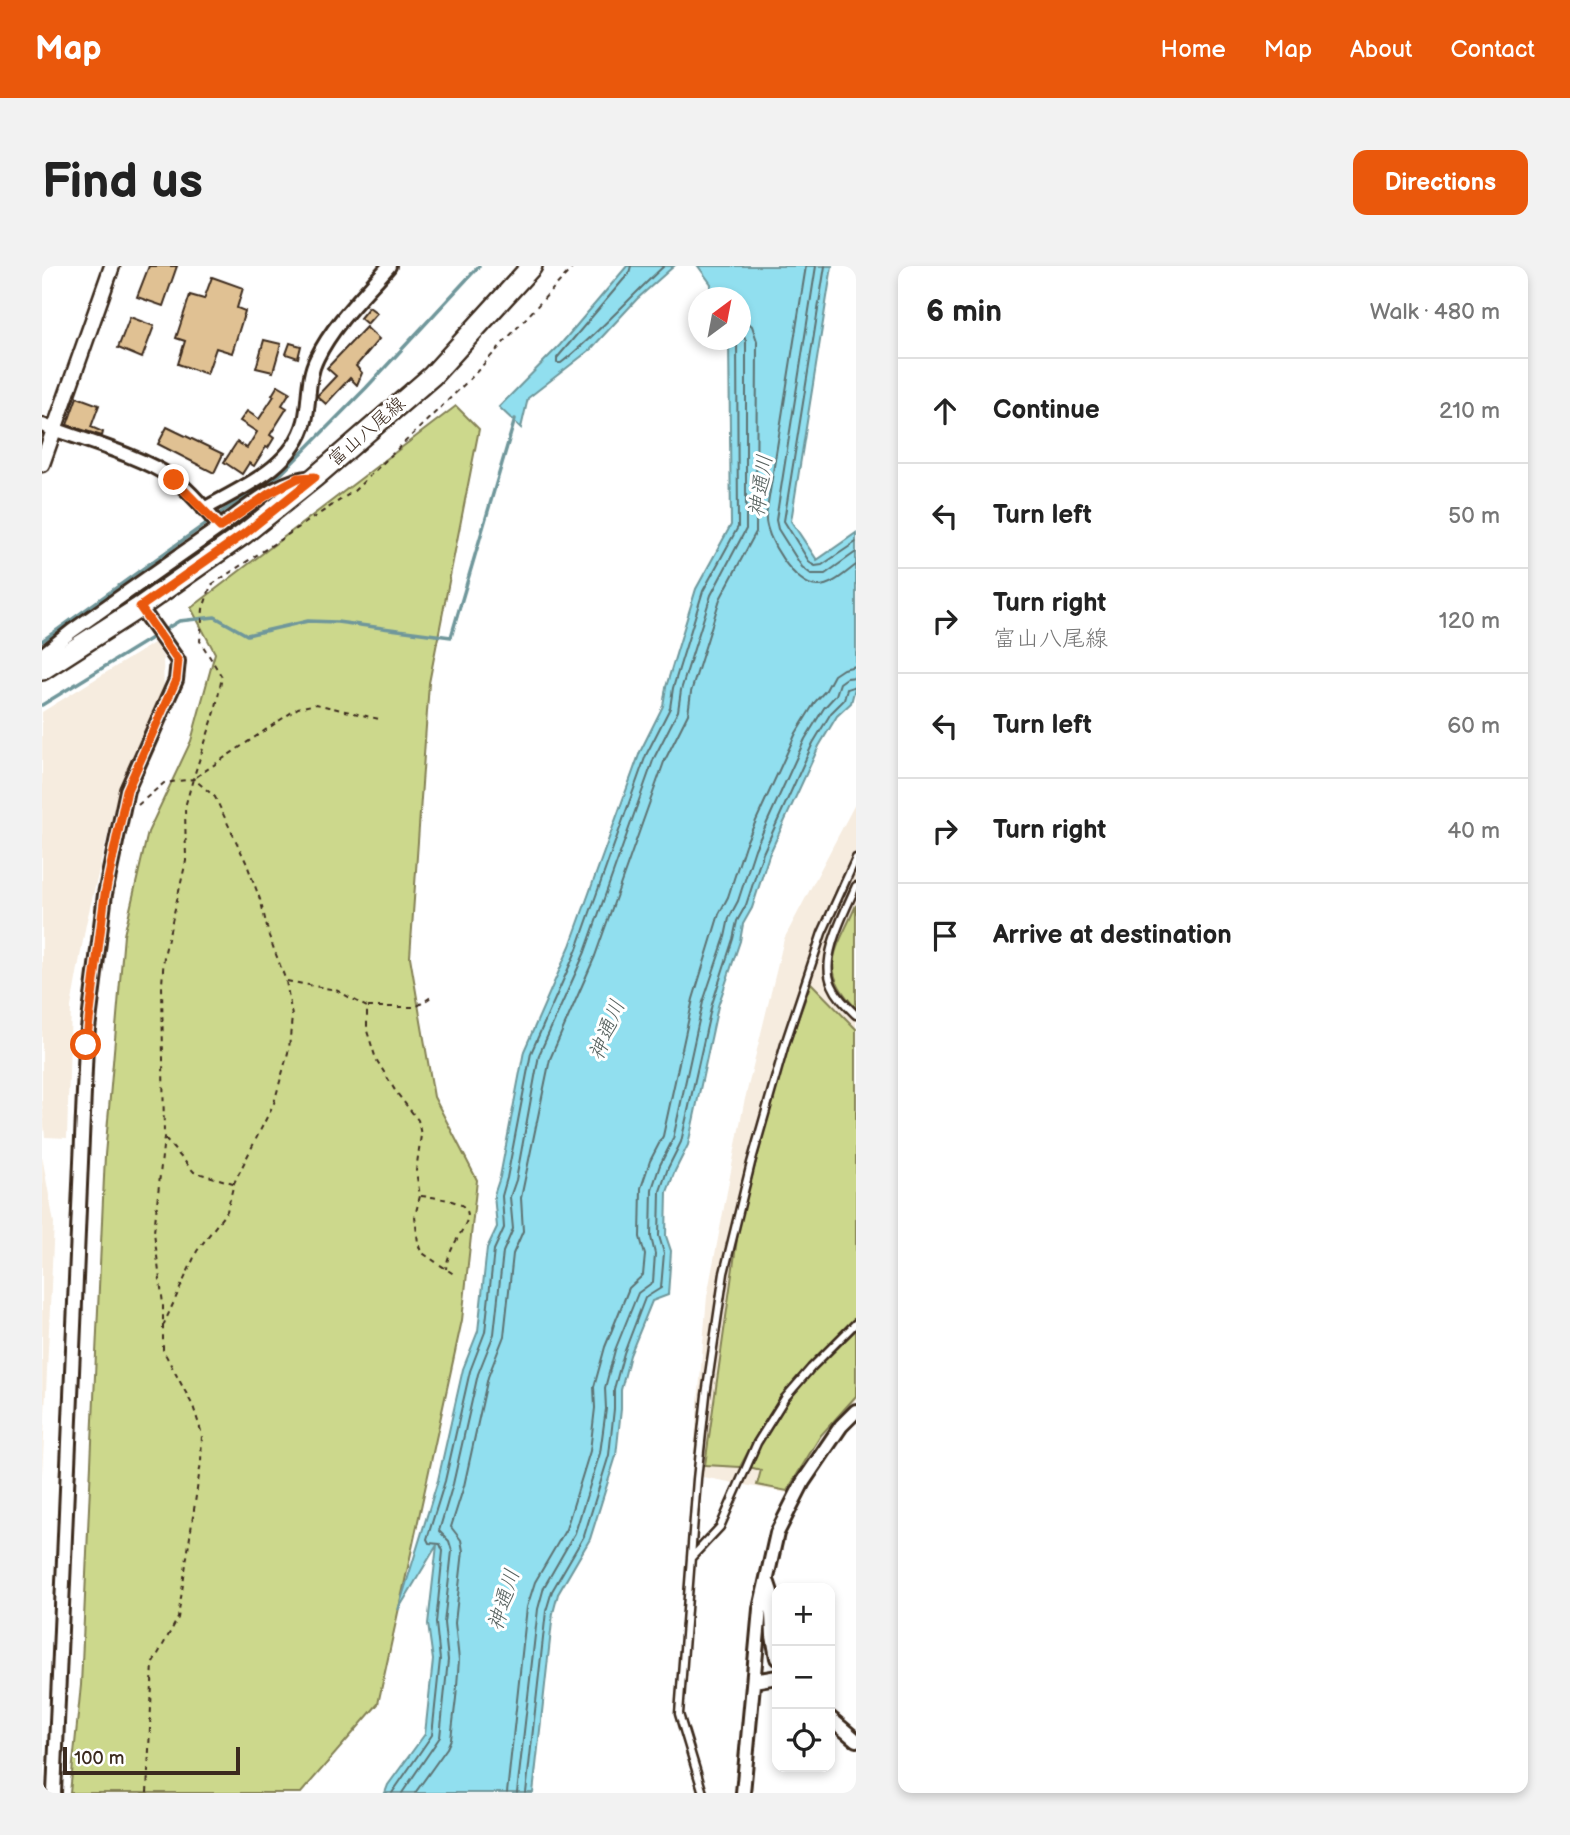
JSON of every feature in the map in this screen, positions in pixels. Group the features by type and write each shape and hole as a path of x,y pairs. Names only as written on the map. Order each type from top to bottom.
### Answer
{"main road":[{"name":"富山八尾線","path":"42,670 140,607 244,534 315,477 432,376 532,266"}],"street":[{"path":"42,464 48,427 112,266"},
{"path":"42,656 286,457 299,439 306,418 315,362 330,334 389,266"},
{"path":"48,427 153,467 174,480 212,518"},
{"path":"212,518 298,478 315,477"},
{"path":"54,1793 86,1045 105,894 127,790 176,680 178,661 140,607"},
{"path":"743,1793 760,1609 777,1533 803,1482 841,1426 856,1411"},
{"path":"766,1580 771,1591 774,1646"},
{"path":"754,1681 772,1678"},
{"path":"835,1722 856,1740"}],"lane":[{"path":"703,1793 679,1714 706,1395 724,1273 751,1163 785,1044 822,933 856,858"},
{"path":"856,886 830,953 828,966 832,988 856,1015"},
{"path":"691,1558 720,1527 757,1443 785,1398 856,1323"}],"path":[{"path":"147,1793 153,1663 178,1618 201,1462 202,1434 193,1406 163,1350 163,1304 154,1232 163,1137 164,956 186,861 185,807 215,712 222,677 200,641 203,609 211,585 354,491 470,379 574,266"},
{"path":"124,808 139,804 164,783 193,779 298,708 316,704 379,719"},
{"path":"163,1327 197,1251 227,1211 234,1183 274,1103 289,1049 292,1016 286,981 246,862 215,797 193,779"},
{"path":"286,981 336,990 367,1007 416,1007 431,997"},
{"path":"367,1007 367,1031 376,1059 418,1121 421,1135 416,1171 420,1196 415,1216 421,1252 455,1275"},
{"path":"163,1137 194,1172 234,1183"},
{"path":"420,1196 451,1199 463,1206 466,1212 467,1224 449,1255 446,1269"}],"shaded area":[{"path":"154,643 163,657 164,695 118,792 86,924 71,1007 67,1138 45,1137 42,1104 42,712"},
{"path":"856,802 856,1400 823,1437 787,1493 692,1475 707,1296 744,1103 784,939"},
{"path":"42,1156 54,1223 42,1477"}],"green space":[{"path":"456,406 479,429 429,683 410,957 434,1097 477,1180 462,1320 378,1704 301,1793 70,1793 81,1685 105,1155 124,935 148,832 191,741 215,653 191,608"},
{"path":"856,905 856,1008 836,981 833,970 837,947"},
{"path":"811,983 856,1029 856,1322 788,1388 759,1431 740,1467 705,1465 739,1225 782,1064"},
{"path":"856,1330 856,1396 821,1435 787,1491 757,1485 761,1470 749,1467 767,1432 796,1388"}],"water":[{"path":"627,266 674,266 637,299 591,349 528,398 521,428 499,407 560,345"},
{"name":"神通川","path":"698,266 832,266 791,521 817,560 856,533 856,684 851,703 837,716 819,746 769,855 752,908 743,924 718,1006 688,1145 667,1192 666,1236 671,1251 668,1295 652,1301 630,1355 621,1390 616,1456 590,1539 558,1594 553,1613 533,1793 385,1793 425,1734 433,1660 428,1624 437,1545 398,1610 438,1480 463,1369 478,1331 487,1248 497,1227 494,1195 500,1177 524,1051 570,946 640,752 663,706 666,687 696,589 731,525 729,350 751,350 751,287 711,287"}],"building":[{"path":"149,266 177,266 163,306 137,297"},
{"path":"212,277 243,288 237,308 245,311 232,353 216,348 207,374 178,364 185,341 176,338 190,295 204,299"},
{"path":"369,307 377,313 367,324 360,318"},
{"path":"130,317 154,326 142,358 118,348"},
{"path":"366,327 379,339 356,366 362,373 357,385 350,378 326,404 317,396 336,376 327,368"},
{"path":"264,340 281,344 273,372 256,368"},
{"path":"290,343 301,346 298,358 286,354"},
{"path":"278,385 290,392 282,405 287,408 270,435 274,438 268,448 266,447 254,466 249,463 242,474 224,462 237,442 247,448 257,432 240,421 247,411 259,419"},
{"path":"77,397 99,405 91,427 103,432 102,436 67,425"},
{"path":"167,427 223,454 214,473 158,444"}],"waterway":[{"path":"42,641 229,507 282,473 366,388 479,266"},
{"path":"42,705 179,621 215,617 247,635 308,621 337,622 451,637 515,419"}],"route":[{"path":"86,1045 105,894 127,790 176,680 178,661 140,607 244,534 315,477 298,478 270,493 220,527 191,494 174,480"}]}
